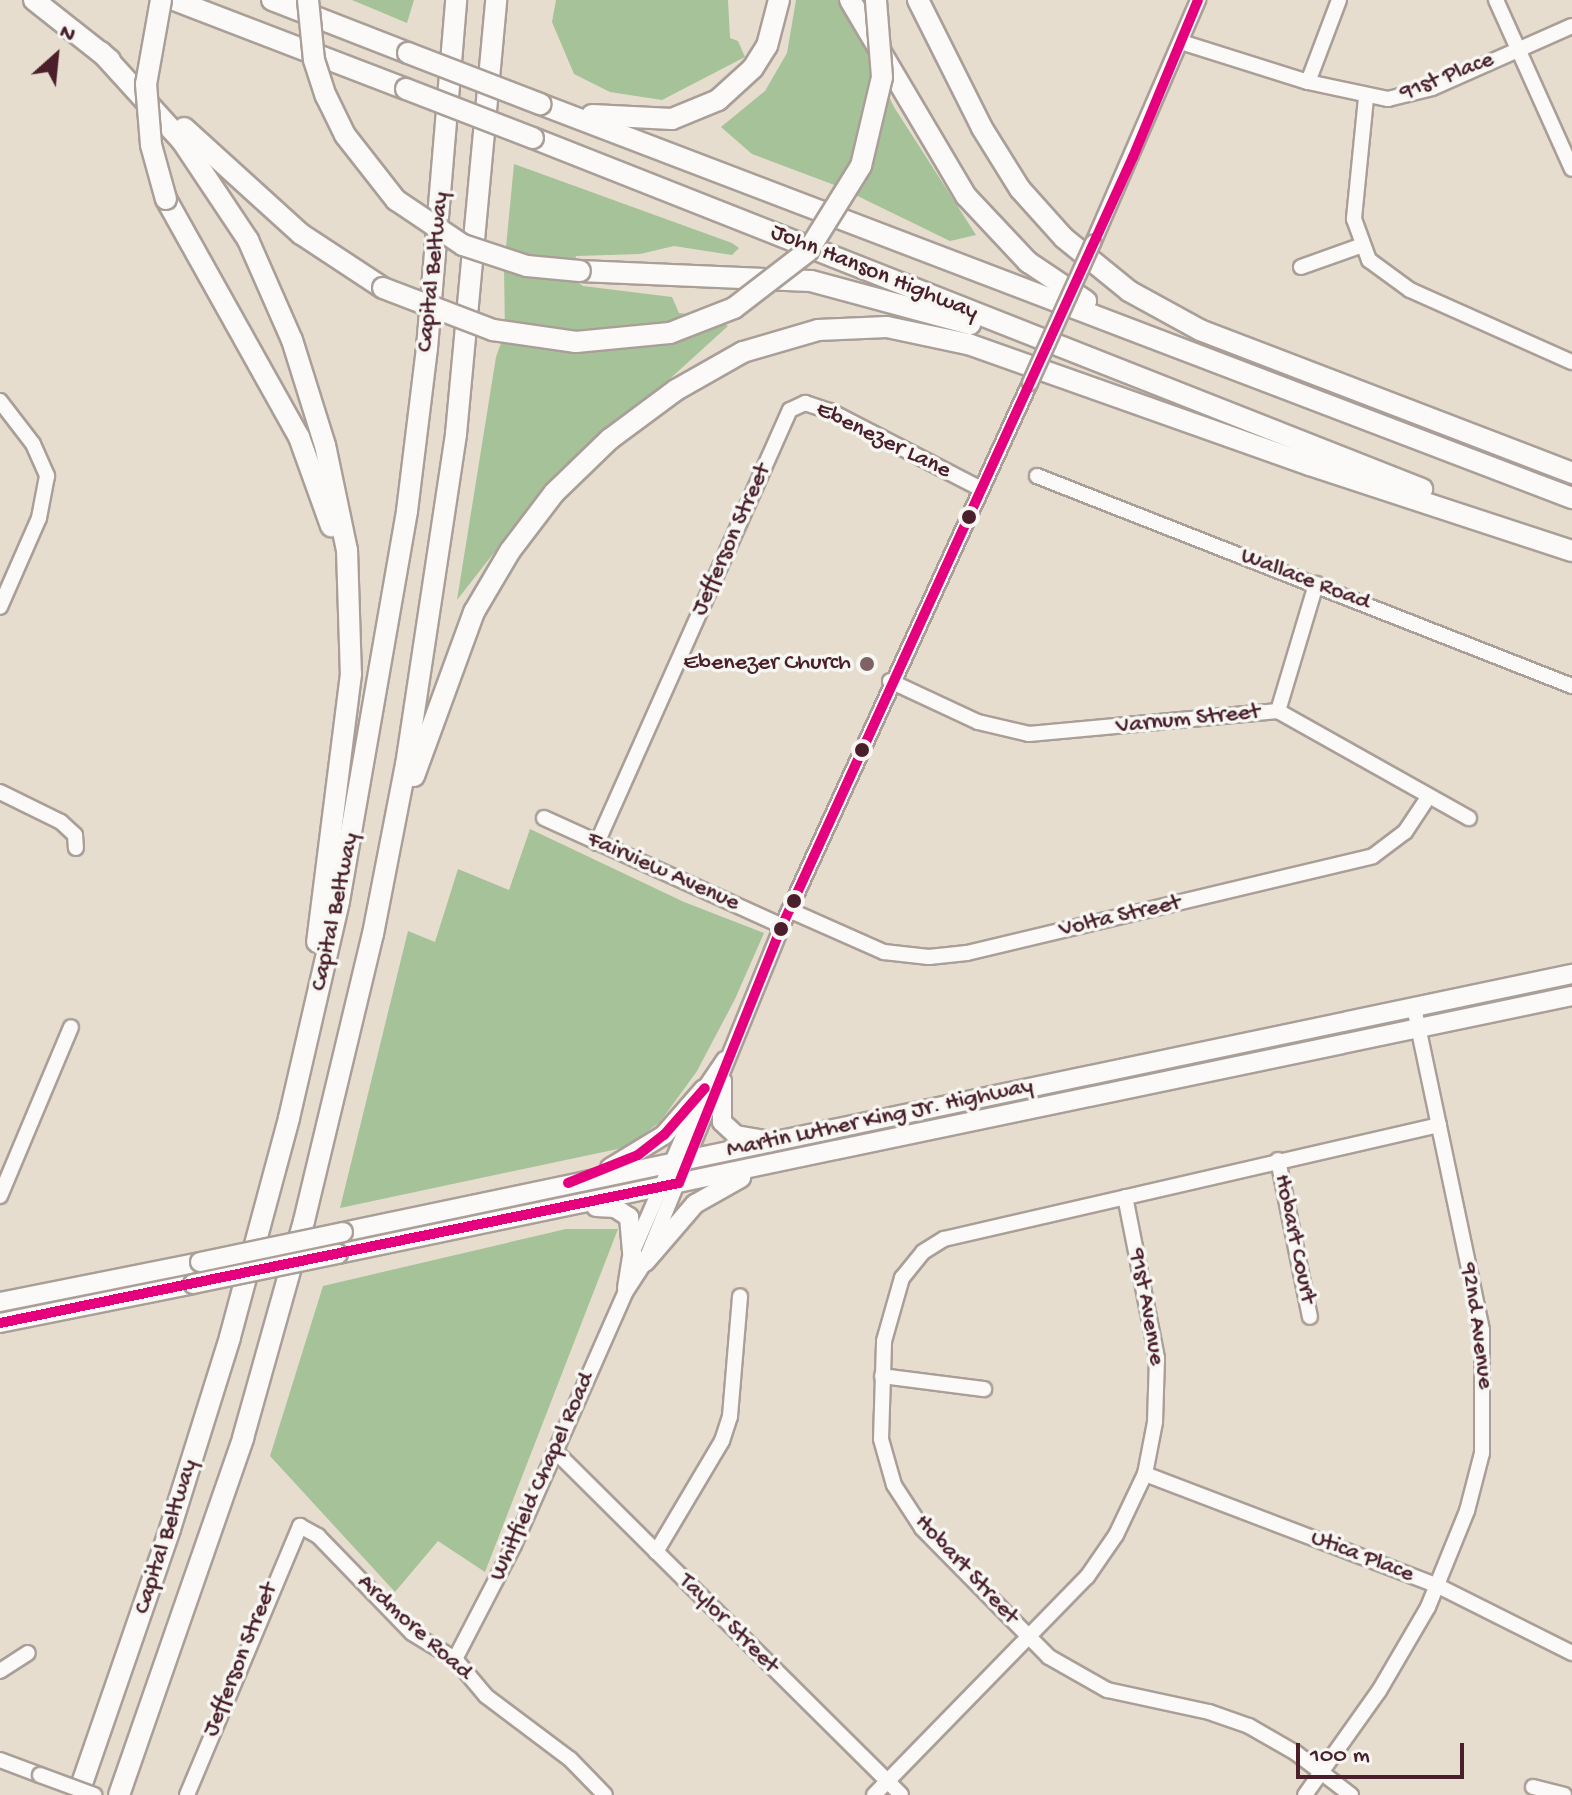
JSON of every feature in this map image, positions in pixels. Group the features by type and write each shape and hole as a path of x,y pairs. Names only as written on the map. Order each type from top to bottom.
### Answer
{"highway":[{"path":"34,0 101,52 301,234 383,288 493,330 576,342 639,340 701,323 734,308 808,251 861,166 882,77 876,0"},
{"path":"161,0 146,84 151,145 166,199 314,472 338,554 351,674"},
{"name":"John Hanson Highway","path":"174,0 533,138 1572,550"},
{"name":"John Hanson Highway","path":"272,0 1572,498"},
{"path":"308,0 314,60 326,96 345,135 396,200 475,250 527,266 580,271 773,278 847,288 1173,392"},
{"name":"Capital Beltway","path":"78,1795 192,1462 289,1118 342,886 389,628 427,348 456,0"},
{"name":"Capital Beltway","path":"119,1795 211,1537 271,1342 329,1123 396,825 456,434 496,0"},
{"path":"491,76 509,0"},
{"path":"540,104 616,119 653,120 692,114 735,88 753,68 775,25 779,0"},
{"path":"850,0 949,172 1005,240 1057,283 1106,311 1257,379"},
{"path":"921,0 958,80 1020,189 1064,238 1129,291 1200,330 1572,473"},
{"path":"101,52 212,182 248,240 292,340 339,504 351,593 351,674 337,805 289,1118"},
{"path":"396,825 474,612 510,551 554,493 610,439 665,397 713,367 778,339 855,326 925,333 968,344 1310,465 1572,550"},
{"path":"1419,413 1572,467"}],"main road":[{"name":"Martin Luther King Jr. Highway","path":"0,1302 1572,974"},
{"name":"Martin Luther King Jr. Highway","path":"0,1323 1572,996"},
{"path":"722,1081 720,1113 729,1130 748,1139 773,1141"},
{"path":"559,1186 638,1155 664,1135 704,1089"},
{"path":"639,1258 707,1195 791,1159"},
{"path":"561,1208 607,1206 624,1212 633,1226 639,1258"}],"street":[{"name":"Whitfield Chapel Road","path":"455,1659 556,1452 680,1162 722,1081 731,1048 782,926 890,681 1030,383 1198,0"},
{"path":"1308,82 1339,0"},
{"path":"1496,0 1572,169"},
{"name":"91st Place","path":"1181,42 1366,98 1417,94 1572,26"},
{"path":"1366,98 1353,203 1360,246 1378,269 1410,290 1572,362"},
{"path":"1301,267 1360,246"},
{"path":"0,401 33,444 47,476 39,518 0,607"},
{"name":"Ebenezer Lane","path":"788,413 805,403 822,407 979,488"},
{"name":"Jefferson Street","path":"597,843 788,413"},
{"name":"Wallace Road","path":"1037,476 1572,686"},
{"path":"1278,711 1316,584"},
{"name":"Varnum Street","path":"890,681 978,722 1029,734 1278,711 1469,818"},
{"path":"0,792 61,822 75,835 76,848"},
{"name":"Volta Street","path":"789,910 884,952 929,957 967,953 1373,856 1405,832 1429,796"},
{"name":"Fairview Avenue","path":"544,818 782,926"},
{"name":"92nd Avenue","path":"1305,1795 1379,1691 1438,1586 1474,1489 1486,1407 1482,1330 1414,1008"},
{"path":"0,1196 71,1027"},
{"name":"Whitfield Chapel Road","path":"680,1162 704,1089 731,1048"},
{"name":"Hobart Street","path":"1351,1795 1322,1772 1235,1720 1133,1698 1087,1681 1059,1666 940,1549 899,1493 881,1439 882,1376 891,1303 923,1252 968,1231 1439,1125"},
{"name":"Hobart Court","path":"1278,1160 1310,1317"},
{"name":"91st Avenue","path":"874,1795 1029,1637 1102,1557 1145,1474 1155,1422 1157,1358 1125,1197"},
{"path":"656,1552 722,1441 730,1416 740,1296"},
{"path":"882,1376 984,1389"},
{"name":"Taylor Street","path":"556,1452 901,1795"},
{"name":"Utica Place","path":"1145,1474 1438,1586 1572,1653"},
{"name":"Jefferson Street","path":"187,1795 297,1527"},
{"name":"Ardmore Road","path":"297,1527 318,1536 412,1633 455,1659 486,1696 570,1759 605,1795"},
{"path":"0,1671 28,1653"},
{"path":"0,1760 94,1795"},
{"path":"1533,1787 1564,1795"}],"green space":[{"path":"352,0 414,0 407,23"},
{"path":"556,0 728,0 730,38 738,41 745,57 662,100 610,92 574,74 552,22"},
{"path":"796,0 841,0 894,107 976,235 950,241 837,186 752,154 721,127 765,91 787,53"},
{"path":"514,164 739,248 732,255 674,246 640,254 576,256 576,281 583,286 672,297 679,313 714,317 728,326 532,504 457,600 496,357 505,332 504,268"},
{"path":"530,829 684,902 764,933 735,999 697,1071 660,1122 627,1147 340,1208 408,931 435,942 458,869 509,890"},
{"path":"566,1229 618,1229 485,1572 438,1541 395,1592 270,1456 323,1286"}],"transit line":[{"path":"0,1323 679,1183 782,926 1133,157 1198,0"},
{"path":"568,1183 638,1155 664,1135 705,1088"}],"place":[{"name":"Ebenezer Church","path":"867,664"}]}
